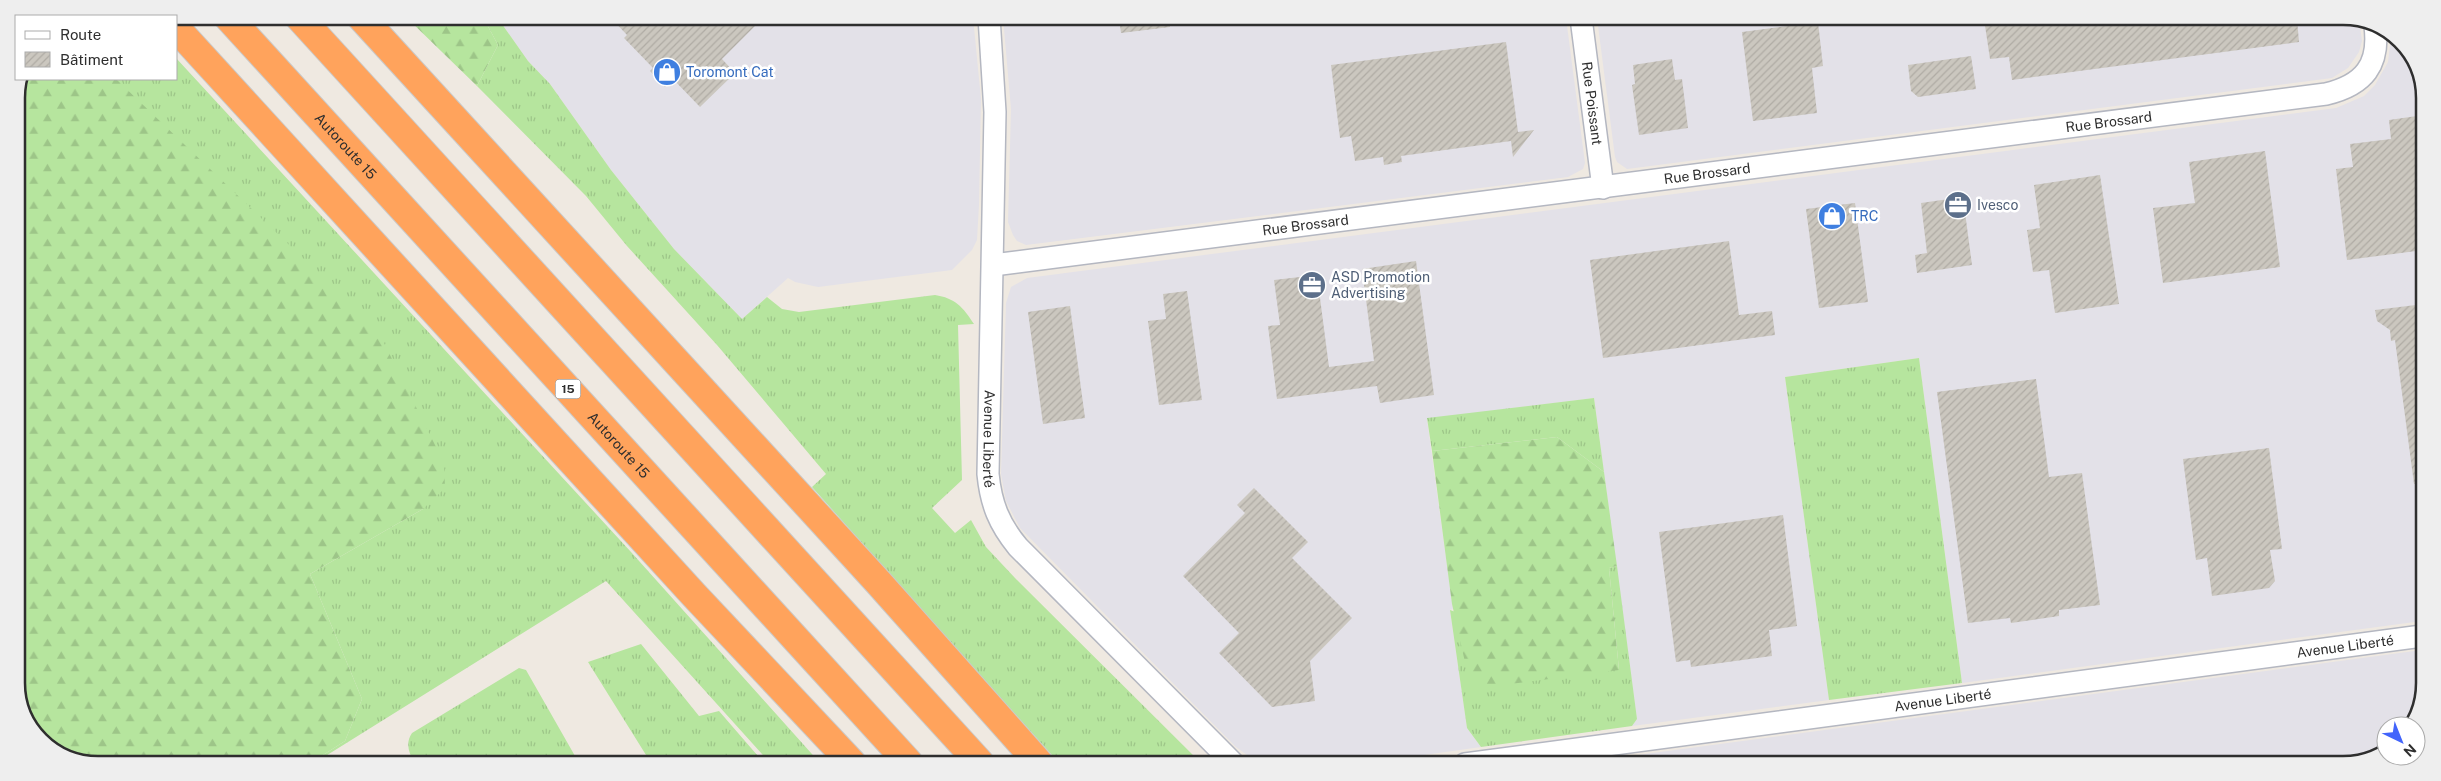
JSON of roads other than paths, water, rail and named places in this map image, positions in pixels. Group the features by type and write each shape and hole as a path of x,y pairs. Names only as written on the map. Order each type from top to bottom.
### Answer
{"highway":[{"name":"Autoroute 15","path":"235,25 903,756"},
{"path":"307,25 974,756"},
{"path":"368,25 884,588 1033,756"},
{"path":"178,30 681,580 845,756"}],"street":[{"name":"Avenue Liberté","path":"990,25 995,112 988,474 994,510 1005,530 1018,547 1226,756"},
{"name":"Rue Poissant","path":"1582,25 1603,188"},
{"name":"Rue Brossard","path":"993,265 2326,94 2349,87 2366,72 2376,52 2375,33"},
{"name":"Avenue Liberté","path":"1525,756 2416,637"}],"place":[{"name":"Toromont Cat","path":"667,72"},
{"name":"Ivesco","path":"1958,205"},
{"name":"TRC","path":"1832,216"},
{"name":"ASD Promotion Advertising","path":"1312,285"}]}
